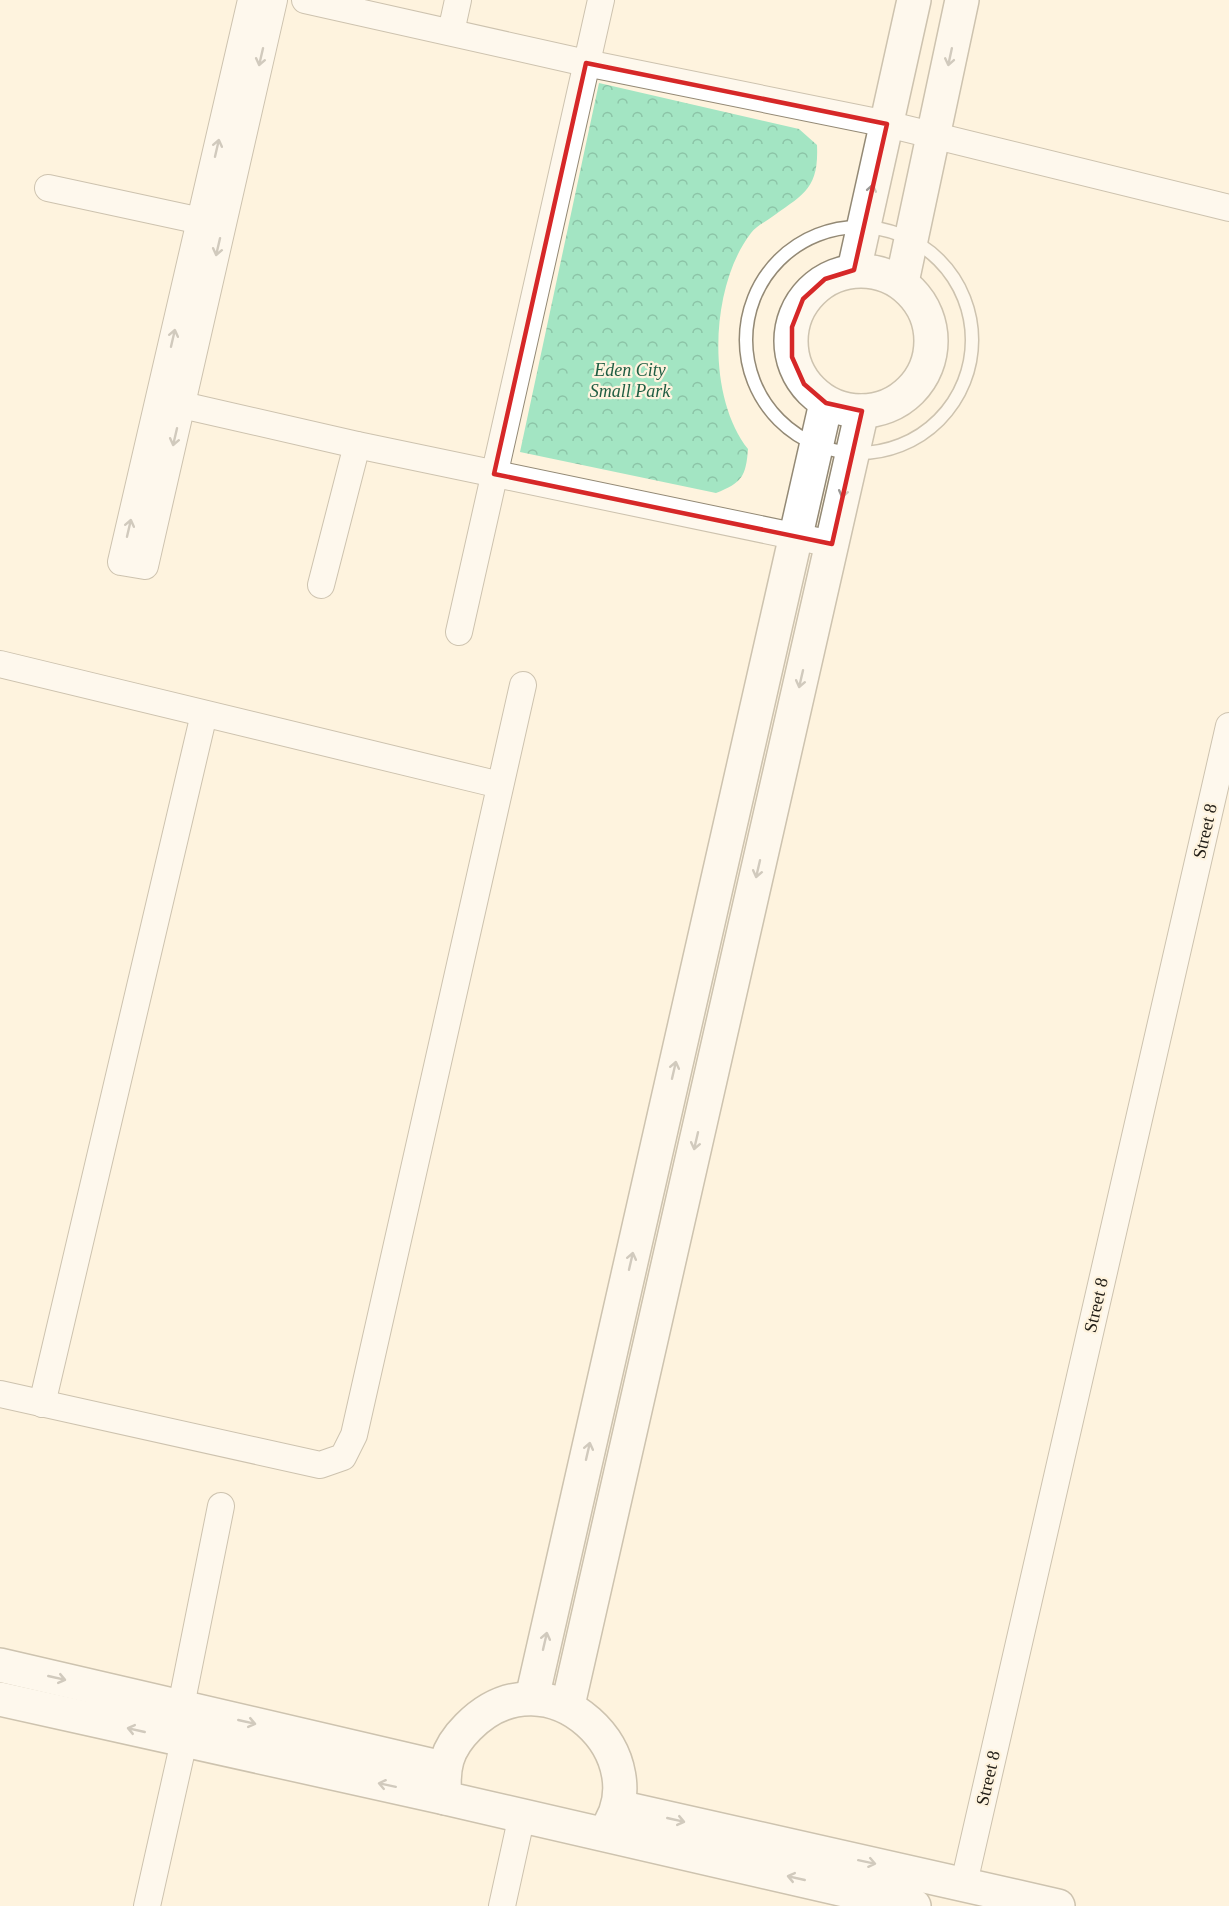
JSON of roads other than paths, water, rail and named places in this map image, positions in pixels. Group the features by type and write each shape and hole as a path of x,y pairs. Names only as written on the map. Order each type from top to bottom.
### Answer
{"street":[{"path":"250,0 201,222 121,562 145,566 274,0"},
{"path":"305,0 586,63 887,124 1229,208"},
{"path":"451,32 458,0"},
{"path":"459,632 601,0"},
{"path":"854,270 914,0"},
{"path":"902,282 962,0"},
{"path":"48,188 201,222"},
{"path":"854,270 878,271 902,282 922,303 932,331 929,361 915,387 891,405 862,411 844,410 826,403 804,384 792,357 792,327 803,299 825,279 854,270"},
{"path":"532,1698 826,403"},
{"path":"182,405 357,445 832,544"},
{"path":"568,1705 862,411"},
{"path":"321,585 357,445"},
{"path":"0,664 500,785"},
{"path":"0,1394 320,1465 343,1457 354,1435 523,685"},
{"path":"42,1404 204,714"},
{"name":"Street 8","path":"964,1883 1229,726"},
{"path":"181,1706 221,1506"},
{"path":"0,1665 181,1706 444,1783 522,1815 611,1820 964,1883 1058,1906"},
{"path":"444,1783 459,1736 482,1713 505,1702 532,1698 568,1705 592,1723 609,1748 618,1772 611,1820"},
{"path":"0,1699 184,1741 444,1783"},
{"path":"147,1906 184,1741"},
{"path":"502,1906 522,1815"},
{"path":"611,1820 856,1899 898,1904"}],"lane":[{"path":"864,226 888,230 911,239 936,256 956,280 968,309 973,340 969,370 956,399 937,423 911,441 882,452 852,454 816,447 786,427 763,400 749,368 746,333 754,299 771,269 796,246 828,231 864,226"}],"park label":[{"name":"Eden City Small Park","path":"630,380"}]}
